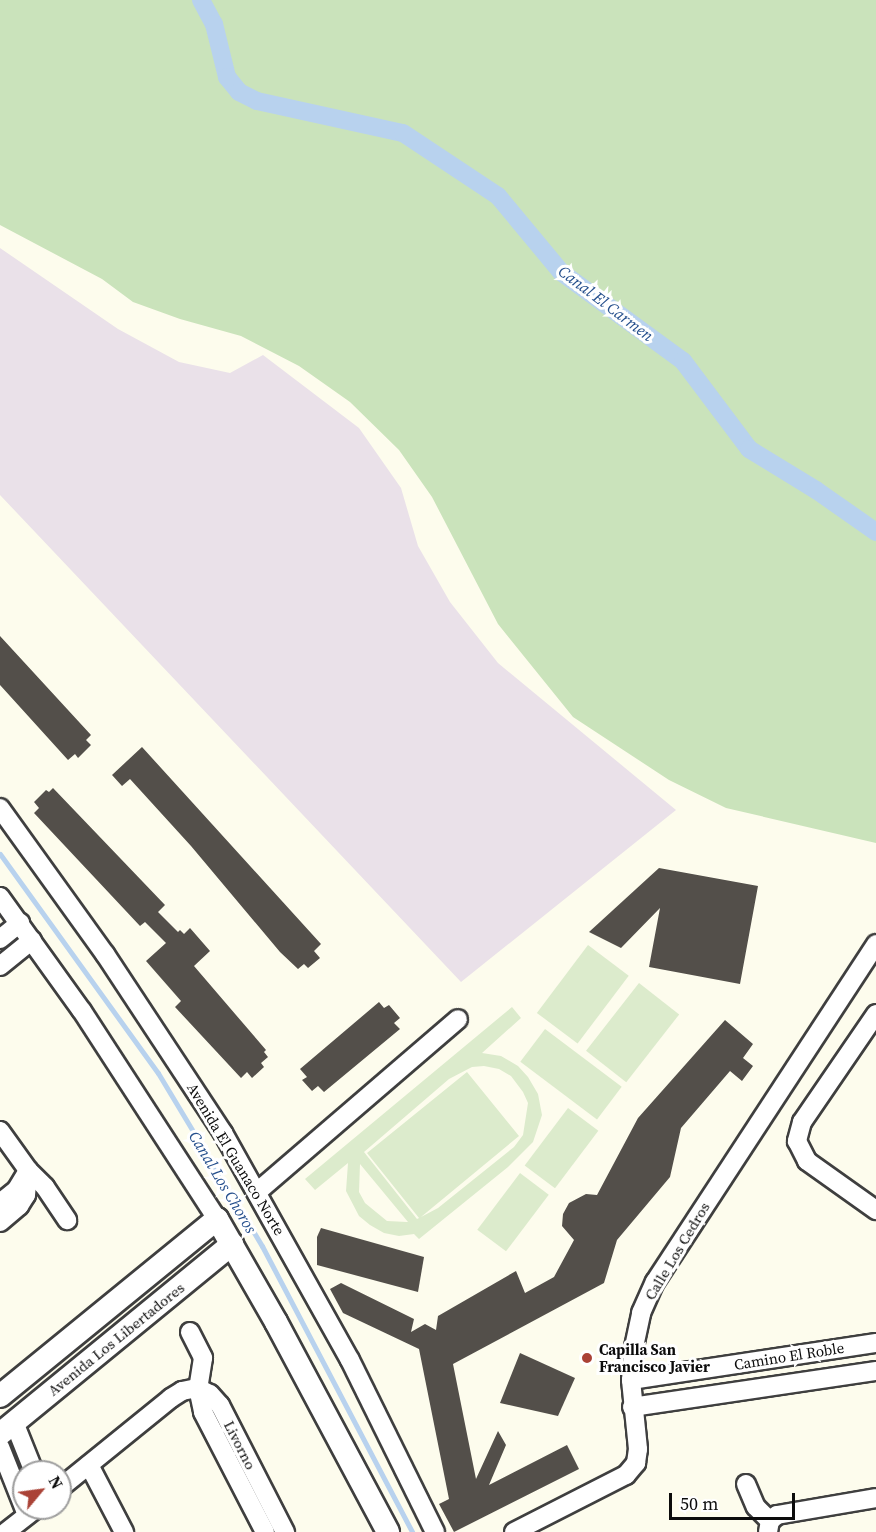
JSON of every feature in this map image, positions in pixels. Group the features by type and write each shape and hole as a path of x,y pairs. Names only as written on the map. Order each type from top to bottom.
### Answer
{"street":[{"name":"Avenida El Guanaco Norte","path":"0,808 84,925 183,1070 257,1192 374,1406 435,1532"},
{"path":"0,897 89,1021 217,1219 387,1532"},
{"path":"0,939 20,923"},
{"path":"0,966 32,940"},
{"name":"Calle Los Cedros","path":"514,1532 632,1470 638,1449 631,1380 641,1313 655,1282 876,944"},
{"path":"876,1014 802,1122 797,1141 807,1161 876,1210"},
{"path":"257,1192 458,1019"},
{"path":"0,1131 28,1170 45,1187 67,1220"},
{"path":"0,1203 17,1189 28,1170"},
{"path":"0,1222 19,1206 26,1195 28,1170"},
{"name":"Avenida Los Libertadores","path":"0,1396 217,1219"},
{"name":"Avenida Los Libertadores","path":"7,1428 232,1244"},
{"path":"94,1319 108,1327 112,1342"},
{"name":"Livorno","path":"190,1332 203,1358 204,1368 198,1388 203,1412 266,1520 285,1532"},
{"name":"Camino El Roble","path":"631,1380 876,1343"},
{"name":"Camino El Roble","path":"632,1407 876,1371"},
{"path":"72,1478 171,1398 182,1391 198,1388"},
{"path":"7,1428 27,1460"},
{"path":"0,1448 12,1473"},
{"path":"89,1465 124,1532"},
{"path":"746,1484 756,1507 769,1526 781,1513 874,1503"},
{"path":"6,1532 21,1520"}],"shaded area":[{"path":"0,248 118,329 179,362 230,373 263,355 359,428 401,488 418,546 450,602 498,663 676,810 461,982 0,495"}],"green space":[{"path":"0,0 876,0 876,843 726,808 669,780 573,717 498,624 432,497 399,450 350,402 299,366 241,336 180,319 133,302 102,279 0,225"},
{"path":"588,945 629,976 578,1044 537,1013"},
{"path":"639,983 679,1014 626,1082 586,1051"},
{"path":"512,1007 521,1018 482,1053 501,1056 518,1066 538,1094 542,1115 533,1142 508,1167 419,1239 414,1234 399,1236 384,1233 359,1216 346,1191 348,1163 315,1190 305,1179","holes":["484,1066 499,1069 511,1076 523,1092 528,1103 523,1135 514,1147 438,1208 421,1217 519,1136 467,1072 367,1153 419,1218 417,1219 364,1152 449,1079 472,1067","360,1164 408,1222 387,1221 365,1203 359,1192"]},
{"path":"545,1029 622,1087 597,1120 520,1062"},
{"path":"568,1108 598,1131 555,1188 525,1166"},
{"path":"520,1173 549,1195 506,1251 477,1230"}],"building":[{"path":"0,636 91,735 86,740 91,745 78,758 75,754 68,760 0,685"},
{"path":"142,747 321,944 314,951 320,958 308,968 304,964 298,969 280,952 191,846 130,779 122,786 112,775"},
{"path":"53,788 165,905 158,912 178,932 180,930 184,934 190,928 210,951 194,966 266,1050 264,1052 268,1057 261,1063 264,1067 252,1078 247,1072 241,1078 175,1007 181,1001 146,961 166,943 145,922 140,926 34,813 39,808 34,802 46,790 49,792"},
{"path":"659,868 758,886 740,984 649,967 660,908 621,948 589,932"},
{"path":"379,1002 384,1008 389,1005 400,1018 394,1023 400,1029 324,1092 318,1086 312,1091 302,1080 307,1077 300,1069"},
{"path":"725,1020 753,1044 743,1058 753,1066 742,1081 730,1071 681,1128 670,1177 617,1240 604,1283 453,1364 476,1479 498,1431 506,1445 489,1485 567,1445 579,1469 454,1532 439,1504 449,1499 419,1349 343,1313 330,1289 341,1283 414,1319 411,1332 425,1324 436,1330 438,1316 516,1271 525,1293 554,1277 574,1240 562,1226 563,1214 569,1203 586,1194 597,1195 638,1118"},
{"path":"321,1228 424,1257 418,1292 317,1265 317,1237"},
{"path":"520,1353 575,1378 558,1416 500,1403"}],"waterway":[{"name":"Canal El Carmen","path":"201,0 214,24 227,77 239,92 257,101 403,133 498,196 561,272 683,361 749,449 816,490 876,532"},
{"name":"Canal Los Choros","path":"0,854 158,1073 262,1246 412,1532"}],"place":[{"name":"Capilla San Francisco Javier","path":"587,1358"}]}
